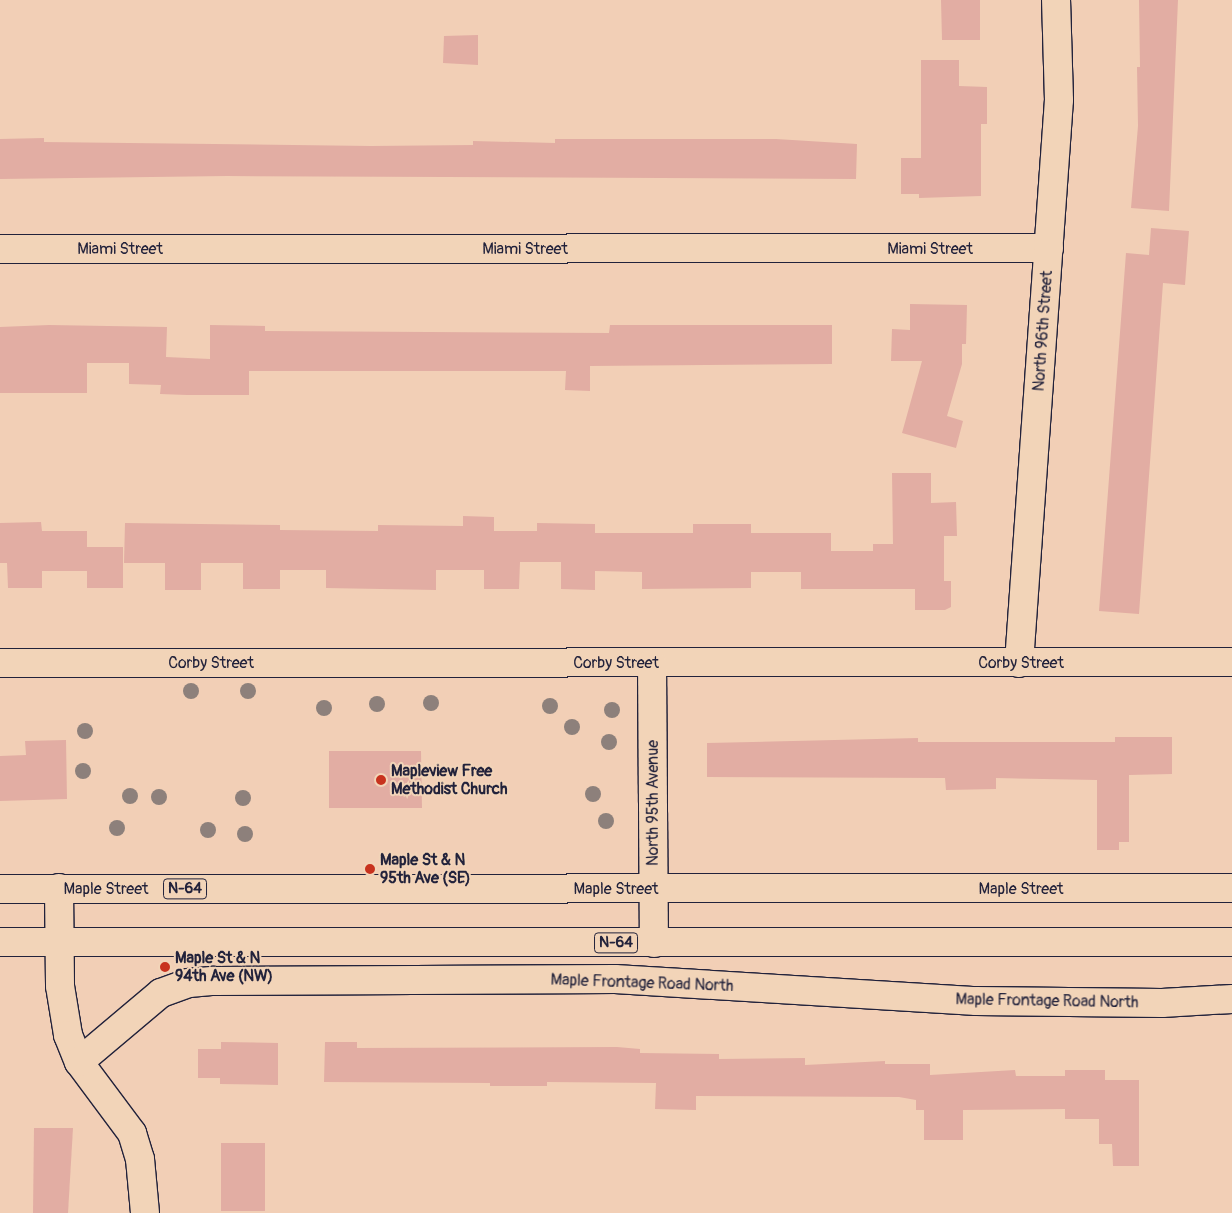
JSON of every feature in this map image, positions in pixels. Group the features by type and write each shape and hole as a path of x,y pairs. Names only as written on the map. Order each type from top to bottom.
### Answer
{"street":[{"name":"North 96th Street","path":"1019,663 1059,100 1056,0"},
{"name":"Miami Street","path":"0,250 1049,248"},
{"name":"Corby Street","path":"0,663 1232,662"},
{"name":"North 95th Avenue","path":"652,663 654,942"},
{"path":"59,888 59,942 64,1020 79,1062 132,1133 140,1159 145,1213"},
{"name":"Maple Street","path":"0,889 1232,888"},
{"name":"N-64","path":"0,942 1232,942"},
{"name":"Maple Frontage Road North","path":"79,1062 161,993 189,983 214,981 615,979 976,1001 1162,1003 1232,999"}],"building":[{"path":"941,0 980,0 980,40 942,40"},
{"path":"1139,0 1178,0 1169,211 1131,208 1138,126 1137,67 1140,67"},
{"path":"478,35 478,65 443,63 444,36"},
{"path":"921,60 959,60 959,86 987,87 987,124 981,124 981,196 919,198 919,194 901,194 901,158 921,158"},
{"path":"44,138 44,142 371,146 473,145 473,141 555,143 555,139 776,139 857,144 856,179 227,176 0,179 0,139"},
{"path":"1151,228 1189,231 1185,285 1163,283 1139,614 1099,611 1126,253 1149,255"},
{"path":"910,304 967,305 966,344 962,344 962,364 947,416 963,421 956,448 902,433 922,361 891,361 892,329 910,330"},
{"path":"49,325 167,327 166,357 210,359 210,325 265,326 265,331 609,333 610,325 832,325 832,364 590,366 590,391 565,390 566,371 249,371 249,395 187,395 160,394 161,385 129,384 129,363 87,363 87,393 0,393 0,327"},
{"path":"892,473 931,473 931,503 956,502 957,536 944,536 944,581 951,581 951,607 945,610 915,610 915,589 801,589 801,572 751,572 751,588 642,589 642,572 595,571 595,590 561,589 561,562 520,562 519,589 484,589 484,570 436,570 436,590 326,588 326,570 280,570 280,589 243,589 243,563 201,563 201,590 165,590 165,563 124,563 125,523 280,525 280,530 378,531 378,525 463,526 463,516 494,517 494,531 537,531 537,523 595,524 595,533 693,533 693,524 751,524 751,533 831,533 831,551 873,551 873,544 893,544"},
{"path":"41,522 42,531 87,531 87,547 123,547 123,588 87,588 87,571 42,571 42,588 8,588 7,563 0,563 0,523"},
{"path":"1115,737 1172,737 1172,774 1129,775 1129,842 1119,842 1119,850 1097,850 1097,780 996,778 996,789 946,790 945,778 707,777 707,743 918,738 918,742 1115,742"},
{"path":"66,740 67,799 0,801 0,756 26,755 25,741"},
{"name":"Mapleview Free Methodist Church","path":"329,751 421,751 422,808 329,808"},
{"path":"221,1042 278,1043 278,1085 220,1084 220,1078 198,1078 198,1049 221,1049"},
{"path":"325,1042 357,1042 357,1048 617,1047 640,1049 640,1053 719,1054 719,1059 805,1058 805,1065 885,1061 885,1064 930,1064 930,1075 1015,1070 1016,1076 1065,1076 1065,1070 1105,1070 1105,1080 1139,1080 1139,1166 1113,1166 1112,1144 1099,1144 1099,1119 1065,1119 1065,1109 963,1110 963,1140 924,1140 924,1110 916,1110 916,1100 899,1097 696,1096 696,1110 655,1109 656,1083 547,1082 547,1086 490,1086 490,1083 324,1082"},
{"path":"34,1128 73,1128 68,1213 33,1213"},
{"path":"221,1143 265,1143 265,1211 221,1211"}],"place":[{"name":"Mapleview Free Methodist Church","path":"381,780"},
{"name":"Maple St & N 95th Ave (SE)","path":"370,869"},
{"name":"Maple St & N 94th Ave (NW)","path":"165,967"}]}
